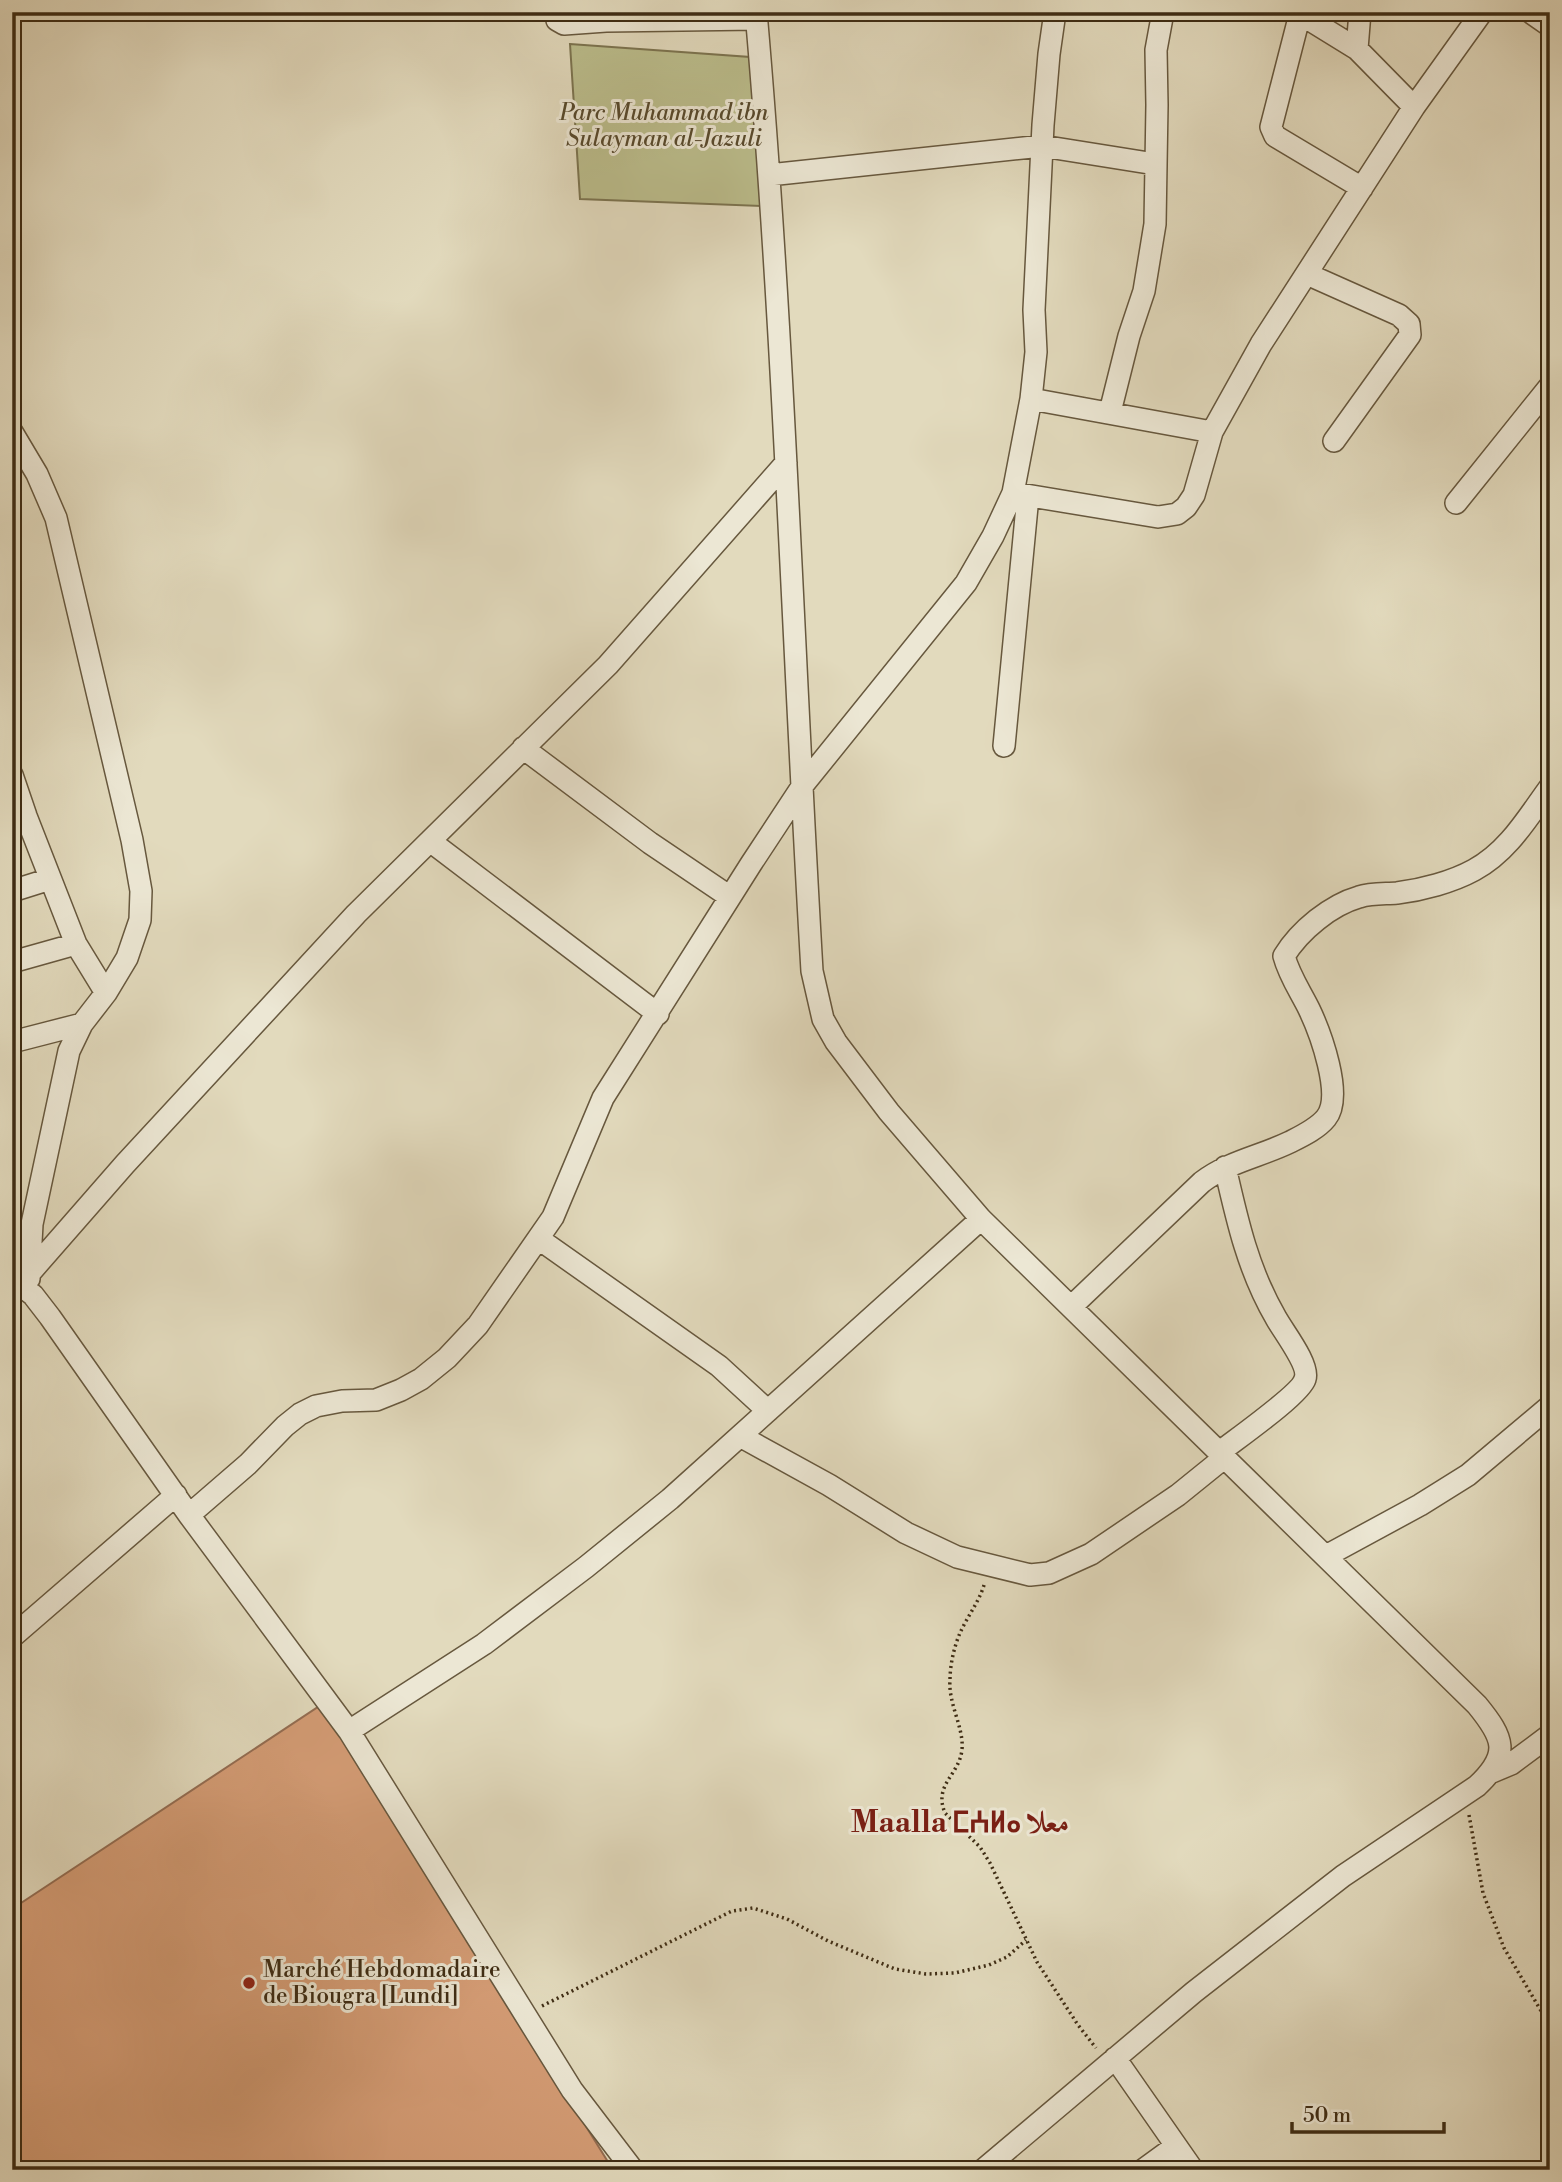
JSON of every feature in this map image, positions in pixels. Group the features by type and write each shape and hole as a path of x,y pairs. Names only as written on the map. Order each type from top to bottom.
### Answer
{"street":[{"path":"556,12 557,20 564,24 756,15 769,175 786,463 812,971 823,1019 836,1042 875,1095 981,1219 1477,1704 1496,1729 1501,1744 1500,1758 1492,1772"},
{"path":"1004,746 1021,495 1036,352 1034,310 1042,146 1055,12"},
{"path":"1110,412 1129,336 1144,291 1155,224 1156,50 1163,12"},
{"path":"1357,49 1360,12"},
{"path":"1021,495 1158,517 1177,514 1186,507 1194,495 1212,432 1261,344 1414,107 1482,12"},
{"path":"1531,12 1550,26"},
{"path":"1362,188 1275,136 1271,127 1298,13 1357,49 1414,107"},
{"path":"769,175 1042,146 1155,164"},
{"path":"1307,274 1399,315 1409,324 1410,335 1334,441"},
{"path":"1457,503 1550,386"},
{"path":"1031,399 1212,432"},
{"path":"12,432 37,474 56,518 126,812 141,891 140,920 127,958 106,993 82,1024 69,1051 32,1224 24,1283 189,1515 349,1731 572,2090 634,2170"},
{"path":"24,1283 96,1196 263,1013 356,914 608,665 786,463"},
{"path":"189,1515 248,1465 300,1414 316,1406 342,1401 376,1400 421,1379 447,1358 478,1325 553,1217 603,1098 803,785 966,583 1021,495"},
{"path":"523,748 650,844 730,897"},
{"path":"12,775 76,944 106,993"},
{"path":"1072,1306 1202,1182 1225,1167 1287,1144 1308,1133 1326,1118 1332,1105 1331,1077 1310,1012 1288,969 1284,956 1290,946 1319,919 1344,903 1361,896 1400,892 1441,883 1474,870 1512,839 1550,787"},
{"path":"430,841 658,1014"},
{"path":"12,891 50,879"},
{"path":"12,962 76,944"},
{"path":"12,1042 82,1024"},
{"path":"740,1436 829,1485 906,1533 957,1557 1030,1575 1065,1568 1091,1554 1178,1495 1303,1384 1306,1377 1301,1360 1262,1294 1241,1240 1225,1167"},
{"path":"349,1731 484,1644 670,1499 981,1219"},
{"path":"539,1239 719,1366 768,1411"},
{"path":"1326,1556 1468,1475 1550,1406"},
{"path":"12,1637 176,1495"},
{"path":"982,2170 1194,1992 1343,1876 1550,1735"},
{"path":"1112,2060 1193,2170"},
{"path":"1143,2170 1176,2146"}],"path":[{"path":"990,1566 982,1591 960,1633 954,1652 949,1682 953,1711 963,1746 960,1761 944,1785 942,1806 945,1813 980,1847 990,1863 1053,1990 1078,2025 1112,2060"},
{"path":"1465,1794 1483,1893 1504,1948 1550,2026"},
{"path":"525,2015 732,1911 753,1908 787,1919 828,1941 886,1966 926,1975 955,1973 989,1965 1007,1956 1026,1940"}],"green space":[{"name":"Parc Muhammad ibn Sulayman al-Jazuli","path":"570,44 750,57 761,206 580,199"}],"building":[{"name":"Marché Hebdomadaire de Biougra [Lundi]","path":"324,1703 613,2170 12,2170 12,1909"}],"place":[{"name":"Marché Hebdomadaire de Biougra [Lundi]","path":"249,1983"}],"district":[{"name":"Maalla ⵎⵄⵍⴰ معلا","path":"960,1823"}]}
